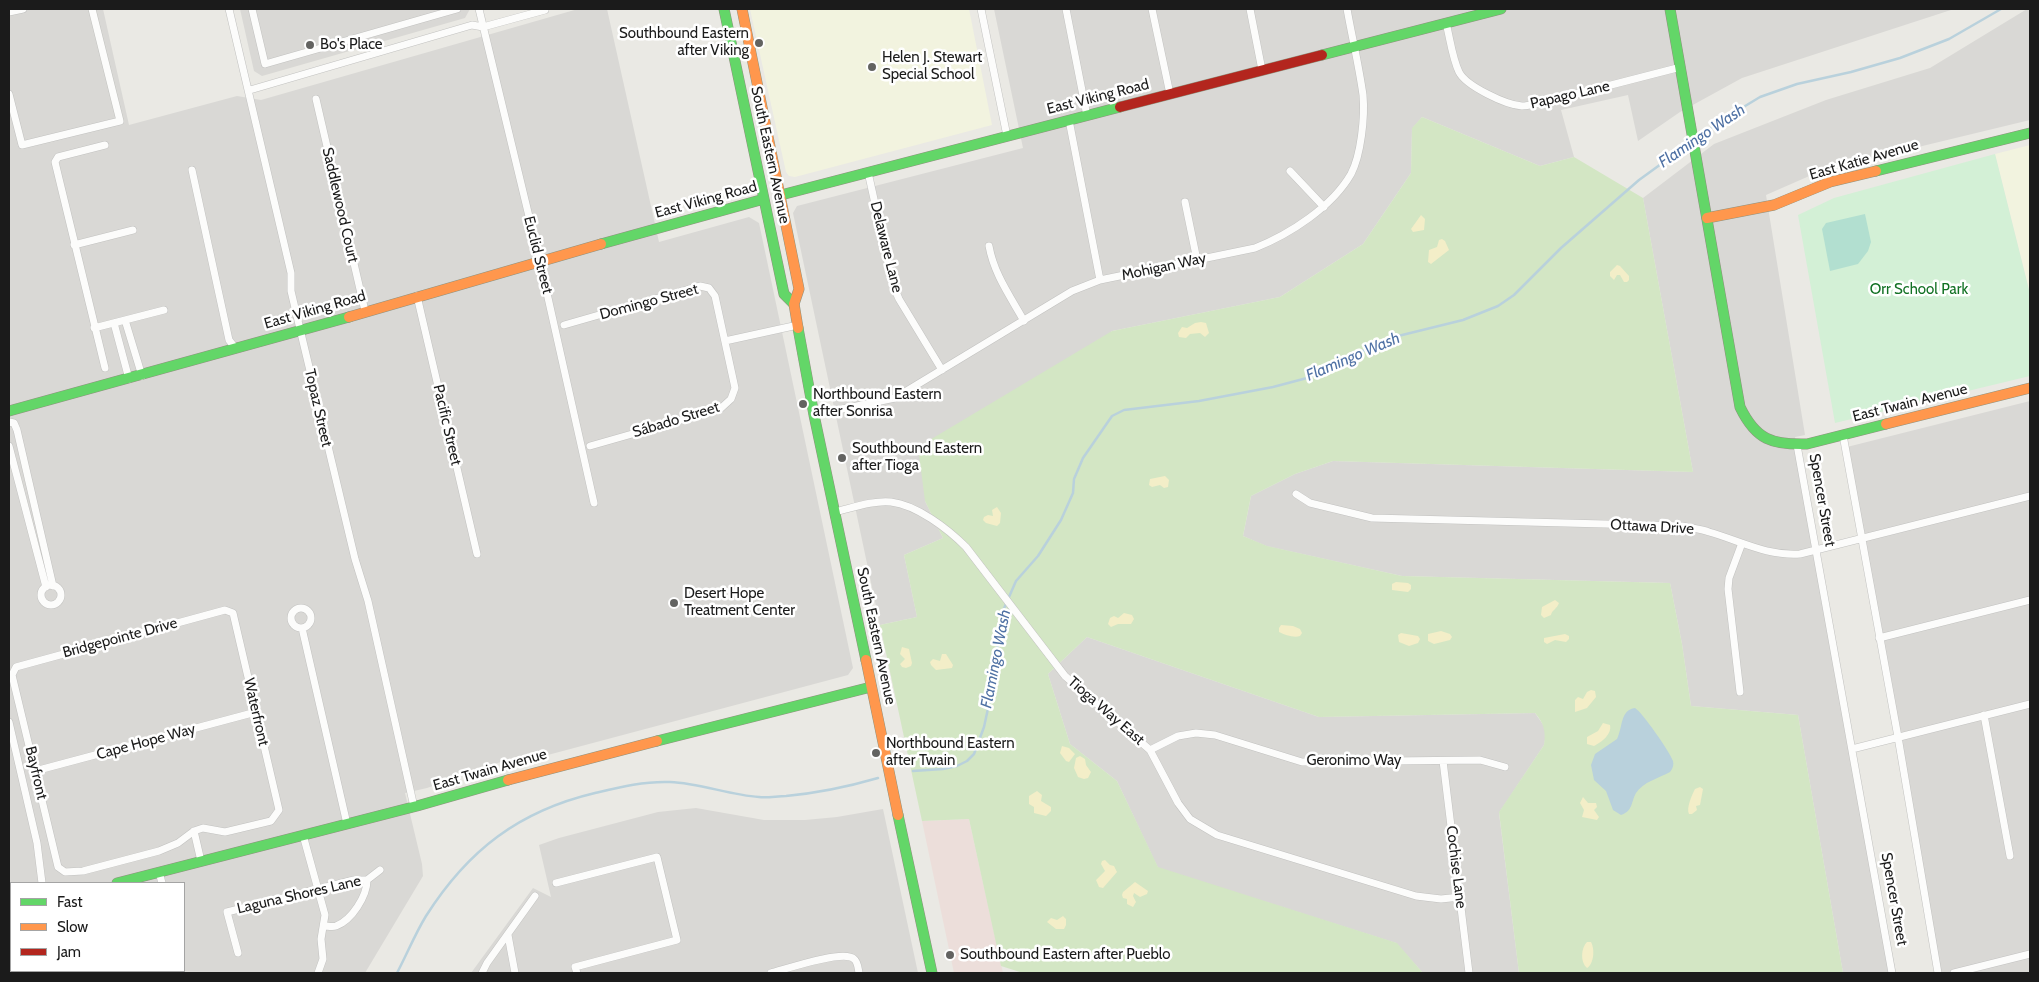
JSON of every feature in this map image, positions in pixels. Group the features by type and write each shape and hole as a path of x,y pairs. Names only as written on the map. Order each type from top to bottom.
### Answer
{"street":[{"path":"9,12 23,9"},
{"path":"9,94 22,145 120,121 92,9"},
{"name":"Topaz Street","path":"230,9 291,273 291,291 355,559 368,601 414,807"},
{"path":"252,9 265,64 457,9"},
{"name":"Euclid Street","path":"479,9 540,262 594,503"},
{"name":"South Eastern Avenue","path":"724,9 784,294 794,304"},
{"name":"South Eastern Avenue","path":"742,9 799,289 794,304 814,416 932,973"},
{"path":"981,9 1007,136"},
{"path":"1066,9 1087,116"},
{"path":"1152,9 1170,94"},
{"path":"1250,9 1262,70"},
{"name":"Mohigan Way","path":"814,416 895,398 1072,291 1100,280 1255,248 1278,238 1324,207 1351,174 1361,142 1363,96 1347,9"},
{"name":"East Viking Road","path":"9,411 142,376 300,329 764,199 1501,9"},
{"name":"Spencer Street","path":"1670,9 1740,408 1745,420 1759,436 1777,444 1797,445 1892,973"},
{"path":"250,90 472,25 482,27 545,10"},
{"name":"Papago Lane","path":"1446,23 1458,71 1463,79 1494,96 1522,106 1541,103 1680,67"},
{"name":"Saddlewood Court","path":"316,99 364,311"},
{"path":"1069,120 1100,280"},
{"name":"East Katie Avenue","path":"1707,218 1774,205 1830,182 2030,133"},
{"path":"105,145 58,157 55,162 105,368"},
{"path":"192,170 229,340 236,349"},
{"path":"1290,171 1324,207"},
{"name":"Delaware Lane","path":"868,172 893,285 899,299 942,370"},
{"path":"1185,202 1197,260"},
{"path":"74,245 133,230"},
{"path":"989,246 992,262 999,278 1024,321"},
{"name":"Domingo Street","path":"564,325 700,286 709,288 715,296 725,341"},
{"name":"Pacific Street","path":"417,296 477,554"},
{"path":"94,328 164,310"},
{"path":"125,320 142,376"},
{"path":"114,323 129,379"},
{"path":"725,341 798,325"},
{"name":"Sábado Street","path":"590,446 720,409 731,400 735,388 725,341"},
{"name":"East Twain Avenue","path":"1797,445 2030,388"},
{"path":"9,422 14,423 16,430 49,586 9,446"},
{"name":"Spencer Street","path":"1843,435 1898,737 1938,973"},
{"name":"Ottawa Drive","path":"1296,494 1310,503 1372,518 1682,526 1708,531 1764,552 1782,555 1800,554 2030,496"},
{"name":"Tioga Way East","path":"834,512 880,502 892,502 912,508 949,530 966,547 1065,676 1150,750 1178,803 1190,820 1205,830 1416,896 1441,899 1460,897"},
{"path":"1740,692 1728,589 1729,578 1742,543"},
{"path":"1879,638 2030,600"},
{"name":"Bridgepointe Drive","path":"14,671 16,667 225,610 229,611"},
{"name":"Waterfront","path":"194,831 202,828 225,832 241,829 271,821 280,810 233,613 229,611"},
{"path":"302,628 347,824"},
{"name":"Bayfront","path":"14,671 12,675 58,867 65,872 83,871 160,851 178,843 194,831"},
{"name":"East Twain Avenue","path":"121,882 414,807 571,763 872,687"},
{"path":"1852,749 2030,704"},
{"name":"Cape Hope Way","path":"35,771 256,712"},
{"path":"1984,715 2010,856"},
{"path":"9,722 38,843 42,882"},
{"name":"Geronimo Way","path":"1150,750 1178,736 1196,733 1215,735 1302,762 1480,760 1505,767"},
{"name":"Cochise Lane","path":"1443,761 1469,973"},
{"path":"194,831 201,861"},
{"path":"303,835 324,908 324,926 321,939 323,959 318,973"},
{"path":"556,883 657,856 677,940 576,970"},
{"name":"Laguna Shores Lane","path":"238,953 227,912 354,880 367,880 380,870"},
{"path":"159,872 162,882"},
{"path":"324,926 335,926 351,915 367,889 367,880"},
{"path":"482,973 486,963 535,896"},
{"path":"508,935 515,973"},
{"path":"1954,973 2030,954"},
{"path":"771,973 841,955 854,958 859,973"}],"shaded area":[{"path":"9,9 103,9 129,125 237,96 261,100 578,9 607,9 659,242 749,217 759,223 853,668 848,675 544,756 512,758 427,788 405,793 422,864 423,876 365,973 9,973"},
{"name":"Bo's Place","path":"240,9 470,9 465,18 262,76 254,71"},
{"name":"Helen J. Stewart Special School","path":"750,9 969,9 992,125 795,177 789,176 786,172"},
{"path":"994,9 1954,9 1742,78 1680,112 1638,141 1628,95 1561,110 1574,157 1540,166 1422,117 1412,129 1411,173 1363,244 1280,297 1112,331 925,501 943,538 904,555 917,617 880,625 793,213 797,206 1023,148"},
{"path":"2027,9 2030,9 2030,120 1823,170 1766,195 1805,435 1795,437 1896,973 1843,973 1798,715 1691,706 1682,644 1670,583 1402,576 1266,546 1243,536 1251,496 1295,474 1333,461 1693,472 1643,198 1714,144 1826,100 1930,68"},
{"path":"2030,145 2030,294 1995,154"},
{"path":"2030,401 2030,973 1936,973 1843,448"},
{"path":"1087,637 1319,717 1535,713 1544,726 1546,735 1544,745 1499,813 1519,973 1423,973 1396,943 1158,868 1117,781 1070,744 1048,674"},
{"path":"696,808 764,820 805,820 883,809 918,973 471,973 533,888 551,897 539,845 658,812"},
{"path":"969,819 1003,973 954,973 922,821"}],"green space":[{"path":"1422,117 1540,166 1574,157 1643,198 1693,472 1333,461 1295,474 1251,496 1243,536 1267,546 1402,576 1670,583 1682,644 1691,706 1798,715 1843,973 1519,973 1499,812 1544,745 1544,728 1535,713 1319,717 1087,637 1048,674 1070,744 1117,781 1158,867 1397,943 1423,973 1023,973 1001,966 969,819 922,821 880,625 917,617 904,555 943,538 925,501 918,447 1112,331 1280,297 1363,244 1411,173 1412,128"},
{"name":"Orr School Park","path":"1995,154 2030,294 2030,376 1835,423 1798,215 1834,198"},
{"path":"1865,214 1871,242 1868,251 1858,264 1830,271 1822,229 1826,223"}],"sand":[{"path":"1421,215 1425,219 1424,230 1413,232 1411,229"},
{"path":"1442,239 1449,250 1431,264 1428,262 1429,250 1437,247 1439,240"},
{"path":"1617,265 1629,276 1627,282 1624,282 1620,275 1617,275 1614,280 1610,276 1610,272"},
{"path":"1201,322 1206,323 1209,333 1205,337 1200,333 1190,334 1186,338 1179,337 1178,333 1182,327 1187,328"},
{"path":"1165,476 1169,480 1168,487 1164,488 1160,485 1152,487 1149,485 1150,479"},
{"path":"997,507 1001,513 1000,523 997,526 986,523 983,520 984,517 988,515 993,516 992,510"},
{"path":"1396,582 1408,583 1411,585 1411,589 1408,592 1392,590 1392,584"},
{"path":"1555,600 1559,603 1558,605 1551,615 1544,618 1541,615 1542,607"},
{"path":"1124,613 1132,615 1134,619 1131,624 1118,624 1111,627 1108,624 1110,618 1114,616 1118,618"},
{"path":"1281,625 1293,626 1300,629 1302,633 1298,637 1284,634 1279,632"},
{"path":"1441,631 1450,634 1452,637 1450,640 1434,644 1428,641 1428,634"},
{"path":"1401,633 1418,636 1420,639 1418,643 1409,646 1399,642 1398,635"},
{"path":"1565,634 1569,636 1566,642 1555,640 1547,644 1544,642 1544,638"},
{"path":"902,647 909,649 912,663 911,666 906,668 900,664 905,659 900,654"},
{"path":"942,654 946,654 953,665 952,668 936,670 931,665 930,662 933,659 940,661"},
{"path":"1595,691 1596,697 1587,708 1575,712 1575,700 1578,697 1583,699 1587,692"},
{"path":"1603,723 1610,725 1608,735 1594,746 1587,744 1587,737 1598,731"},
{"path":"1062,746 1069,748 1075,754 1069,762 1060,753"},
{"path":"1080,756 1085,759 1086,765 1091,772 1088,778 1078,777 1074,768 1076,758"},
{"path":"1700,787 1703,789 1700,805 1696,806 1697,810 1689,814 1688,808 1691,798 1695,789"},
{"path":"1037,791 1042,795 1041,801 1051,807 1051,811 1046,816 1034,813 1034,807 1029,804 1029,796"},
{"path":"1583,797 1588,803 1596,803 1597,807 1594,810 1599,817 1597,820 1582,817 1584,810 1580,803"},
{"path":"1105,860 1114,866 1117,872 1103,888 1099,887 1096,880 1105,871 1101,864"},
{"path":"1135,882 1148,891 1147,894 1140,897 1134,893 1133,896 1136,902 1133,907 1127,904 1127,899 1123,898 1122,895"},
{"path":"1063,916 1066,919 1064,929 1056,929 1047,922 1051,918 1057,920"},
{"path":"1587,942 1591,942 1593,952 1591,963 1587,968 1583,962 1582,955 1583,948"}],"water":[{"path":"1635,708 1662,741 1671,756 1673,768 1670,772 1639,789 1630,809 1621,815 1613,810 1606,791 1594,780 1591,765 1595,754 1617,739 1624,716 1630,709"}],"waterway":[{"name":"Flamingo Wash","path":"1695,139 1760,97 1797,84 1851,72 1900,58 1949,39 2001,9"},
{"name":"Flamingo Wash","path":"913,771 957,766 967,761 974,754 984,727 992,690 1002,613 1016,581 1038,556 1061,520 1073,493 1074,479 1083,458 1112,416 1124,410 1199,401 1273,387 1307,378 1390,338 1463,320 1498,306 1514,295 1561,248 1639,180 1690,143"},
{"name":"Flamingo Wash","path":"397,973 426,916 459,871 498,836 519,822 542,811 595,793 651,782 681,783 748,796 766,797 798,795 844,787 878,778"}],"traffic: fast":[{"path":"724,9 784,294 794,304"},
{"path":"1322,55 1501,9"},
{"path":"1670,9 1740,407 1752,427 1759,433 1766,438 1784,443 1807,444 1886,424"},
{"path":"781,195 1120,107"},
{"path":"1876,171 2030,133"},
{"path":"601,244 764,199"},
{"path":"9,411 349,317"},
{"path":"798,328 814,415 866,660"},
{"path":"657,741 871,687"},
{"path":"121,882 417,806 508,780"},
{"path":"898,815 932,973"}],"traffic: slow":[{"path":"742,9 799,289 794,304 798,328"},
{"path":"1707,218 1774,205 1830,182 1876,171"},
{"path":"349,317 601,244"},
{"path":"1886,424 2030,388"},
{"path":"866,660 898,815"},
{"path":"508,780 657,741"}],"traffic: jam":[{"path":"1120,107 1322,55"}],"place":[{"name":"Southbound Eastern after Viking","path":"759,43"},
{"name":"Bo's Place","path":"310,45"},
{"name":"Helen J. Stewart Special School","path":"872,67"},
{"name":"Northbound Eastern after Sonrisa","path":"803,404"},
{"name":"Southbound Eastern after Tioga","path":"842,458"},
{"name":"Desert Hope Treatment Center","path":"674,603"},
{"name":"Northbound Eastern after Twain","path":"876,753"},
{"name":"Southbound Eastern after Pueblo","path":"950,955"}]}
